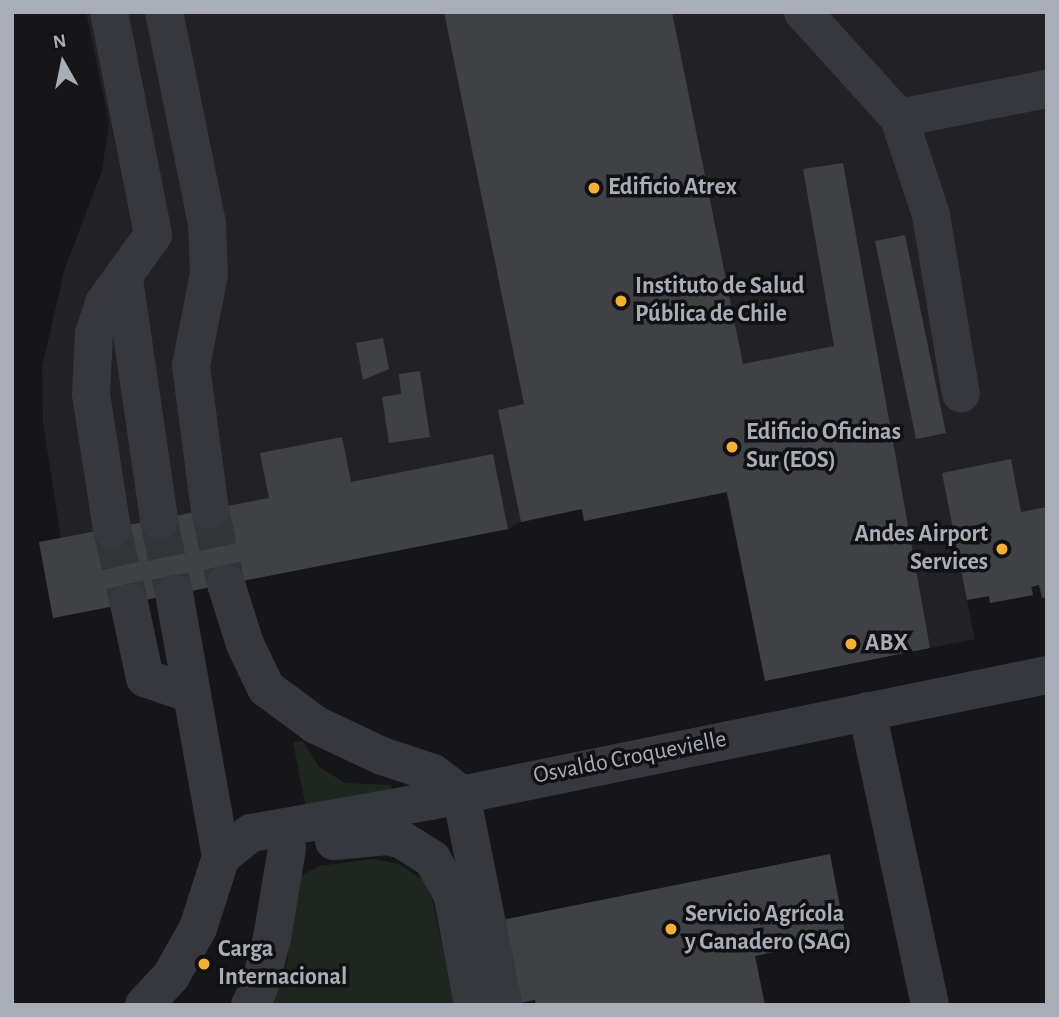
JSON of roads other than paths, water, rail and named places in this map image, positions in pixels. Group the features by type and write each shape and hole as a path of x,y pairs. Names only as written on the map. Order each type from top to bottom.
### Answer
{"street":[{"path":"109,12 153,235 124,279 104,303 90,359 91,394 112,529"},
{"path":"164,12 207,224 209,274 191,366 210,510"},
{"path":"803,12 899,117 931,215 961,394"},
{"path":"899,117 1047,89"},
{"path":"153,235 207,224"},
{"path":"124,279 159,520"},
{"path":"226,584 249,657 266,688 316,725 382,756 433,772 461,794 503,1005"},
{"path":"144,1005 171,976 208,901 221,857 174,594"},
{"path":"129,603 145,678 191,694"},
{"name":"Osvaldo Croquevielle","path":"221,857 251,833 461,794 1047,675"},
{"path":"867,710 930,1005"},
{"path":"221,857 387,836 402,840 432,859 452,893 473,1005"},
{"path":"250,1005 259,988 272,938 287,848"},
{"path":"179,1005 221,944 208,901"}],"tunnel":[{"path":"210,510 226,584"},
{"path":"159,520 174,594"},
{"path":"112,529 129,603"}],"place":[{"name":"Edificio Atrex","path":"594,188"},
{"name":"Instituto de Salud Pública de Chile","path":"621,301"},
{"name":"Edificio Oficinas Sur (EOS)","path":"732,447"},
{"name":"Andes Airport Services","path":"1002,549"},
{"name":"ABX","path":"851,644"},
{"name":"Servicio Agrícola y Ganadero (SAG)","path":"671,929"},
{"name":"Carga Internacional","path":"204,964"}]}
